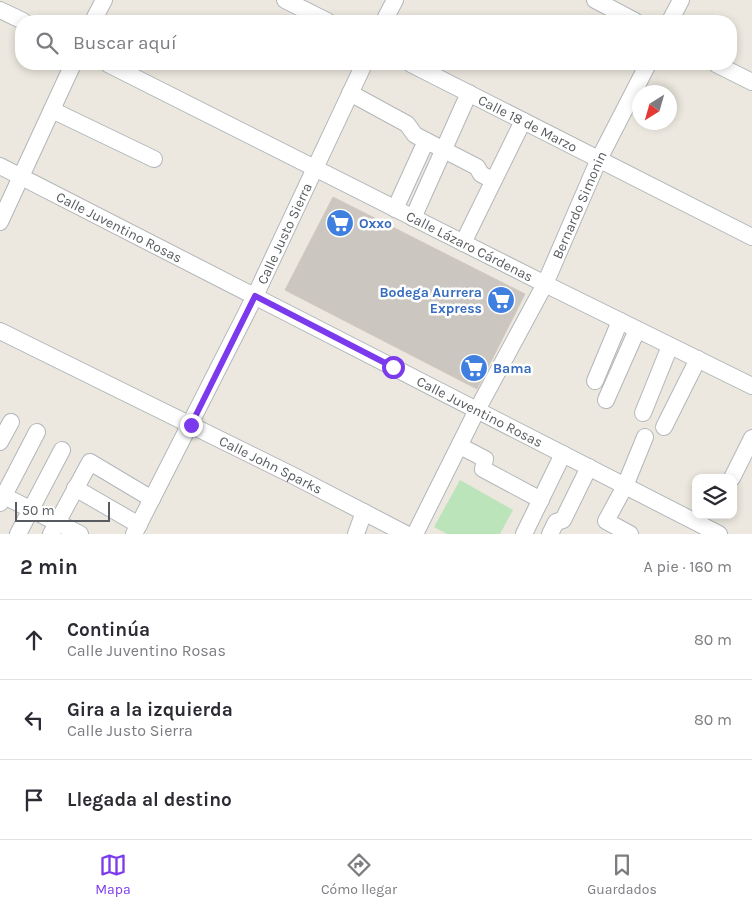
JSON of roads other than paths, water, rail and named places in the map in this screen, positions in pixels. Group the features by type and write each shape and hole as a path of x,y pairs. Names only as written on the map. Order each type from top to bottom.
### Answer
{"street":[{"path":"96,15 104,0"},
{"path":"285,0 315,15"},
{"path":"387,15 395,0"},
{"path":"595,0 623,15"},
{"path":"673,15 680,0"},
{"path":"0,10 15,17"},
{"path":"0,222 70,70"},
{"name":"Calle Lázaro Cárdenas","path":"120,70 752,386"},
{"name":"Calle Justo Sierra","path":"136,529 191,425 255,296 361,70"},
{"name":"Calle 18 de Marzo","path":"423,70 752,237"},
{"name":"Bernardo Simonin","path":"415,534 477,410 545,284 599,159 645,70"},
{"path":"728,70 752,82"},
{"path":"413,218 442,149 469,93"},
{"path":"350,94 407,124 415,135 477,166 481,174 492,180"},
{"path":"52,110 154,159"},
{"path":"463,243 492,180 523,121"},
{"path":"395,209 426,141"},
{"name":"Calle Juventino Rosas","path":"0,166 625,486 711,528"},
{"path":"595,381 620,321"},
{"path":"606,400 637,330"},
{"name":"Calle John Sparks","path":"0,331 406,534"},
{"path":"642,413 670,346"},
{"path":"664,427 698,359"},
{"path":"0,442 11,422"},
{"path":"37,432 1,498 29,509 54,528 80,534"},
{"path":"630,534 606,521 625,486 645,437"},
{"path":"734,474 752,438"},
{"path":"460,446 485,459 483,469 540,500"},
{"path":"18,534 29,509 62,450"},
{"path":"524,534 563,454"},
{"path":"54,528 74,488 88,464 92,462 152,499"},
{"path":"550,534 556,522 564,520 588,467"},
{"path":"74,488 136,529"},
{"path":"356,534 364,512"}],"place":[{"name":"Oxxo","path":"340,223"},
{"name":"Bodega Aurrera Express","path":"501,300"},
{"name":"Bama","path":"474,368"}]}
